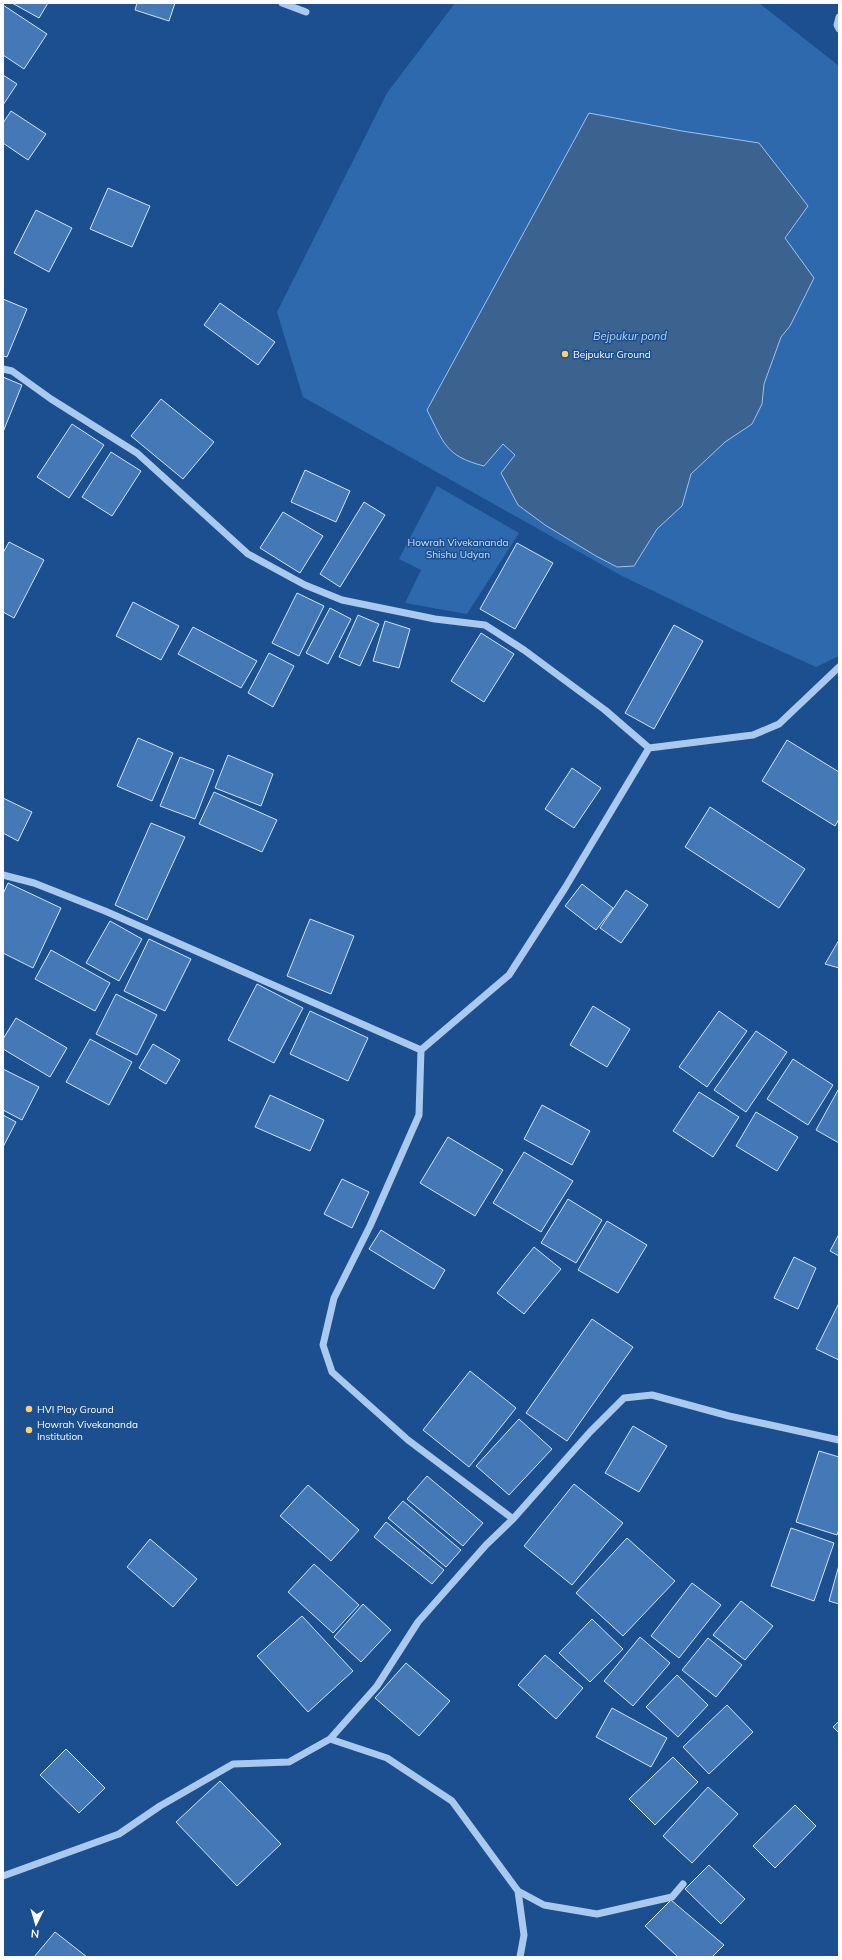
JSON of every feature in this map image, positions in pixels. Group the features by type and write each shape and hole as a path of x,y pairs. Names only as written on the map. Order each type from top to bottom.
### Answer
{"street":[{"path":"282,3 306,12"},
{"path":"839,17 837,25 839,29"},
{"path":"3,369 12,371 136,453 248,554 305,585 342,600 435,619 485,625 524,650 605,710 649,748 753,735 779,724 839,667"},
{"path":"513,1519 408,1440 332,1372 323,1345 334,1298 370,1226 419,1115 421,1050 509,975 565,888 649,748"},
{"path":"3,875 34,883 105,911 421,1050"},
{"path":"3,1876 119,1834 160,1806 233,1764 289,1762 330,1739 376,1686 418,1622 486,1545 513,1519 590,1432 624,1398 652,1395 729,1416 839,1440"},
{"path":"330,1739 387,1758 452,1801 518,1891 544,1905 596,1914 672,1897 683,1884"},
{"path":"518,1891 524,1935 520,1957"}],"green space":[{"name":"Bejpukur Ground","path":"455,3 759,3 839,66 839,656 816,667 622,576 303,397 277,312 387,93"},
{"name":"Howrah Vivekananda Shishu Udyan","path":"437,486 519,533 467,614 405,603 421,570 399,559"}],"water":[{"name":"Bejpukur pond","path":"589,113 682,131 759,143 808,206 785,238 814,278 790,326 781,337 764,384 762,404 752,424 725,442 691,474 682,506 657,529 634,566 617,567 596,556 545,525 518,505 501,473 515,455 503,444 484,466 461,458 453,453 442,440 427,410"}],"building":[{"path":"12,3 48,3 39,18"},
{"path":"137,3 175,3 169,21 135,10"},
{"path":"3,5 47,34 24,69 3,55"},
{"path":"3,75 17,84 3,105"},
{"path":"11,111 46,134 28,160 3,143 3,123"},
{"path":"108,188 150,206 132,247 90,229"},
{"path":"36,210 72,228 49,272 14,253"},
{"path":"3,299 27,309 7,357 3,356"},
{"path":"220,303 275,342 258,365 204,325"},
{"path":"3,377 22,385 3,432"},
{"path":"161,399 214,442 183,479 131,436"},
{"path":"72,424 104,445 69,498 37,477"},
{"path":"111,452 141,471 112,516 82,497"},
{"path":"305,470 350,491 336,522 291,502"},
{"path":"364,502 385,515 340,587 320,574"},
{"path":"283,512 323,536 300,573 260,548"},
{"path":"9,542 44,560 14,618 3,612 3,553"},
{"path":"517,543 553,563 515,629 480,609"},
{"path":"297,593 324,606 299,656 272,643"},
{"path":"133,602 179,626 161,660 116,636"},
{"path":"330,608 351,619 328,664 306,653"},
{"path":"358,615 379,624 360,666 339,657"},
{"path":"385,621 410,629 399,668 373,661"},
{"path":"674,625 703,641 654,729 625,713"},
{"path":"193,627 257,661 241,688 178,654"},
{"path":"481,633 514,654 484,702 451,681"},
{"path":"269,653 294,666 273,707 248,693"},
{"path":"138,738 173,753 152,801 117,786"},
{"path":"787,740 839,772 839,819 835,826 762,781"},
{"path":"228,755 273,774 261,806 215,788"},
{"path":"180,757 214,770 195,819 160,806"},
{"path":"572,768 601,788 574,828 545,809"},
{"path":"214,792 277,820 262,852 199,824"},
{"path":"3,798 32,812 18,841 3,833"},
{"path":"710,807 805,869 779,908 685,847"},
{"path":"151,823 185,837 147,920 115,905"},
{"path":"8,883 61,908 33,968 3,953 3,894"},
{"path":"582,884 613,908 596,930 565,906"},
{"path":"626,890 648,905 621,943 600,928"},
{"path":"310,919 354,936 331,994 287,976"},
{"path":"110,921 142,939 119,981 86,963"},
{"path":"149,939 191,959 165,1011 124,991"},
{"path":"839,940 839,968 825,964"},
{"path":"51,950 110,983 95,1011 35,979"},
{"path":"257,984 303,1008 274,1063 228,1040"},
{"path":"116,994 157,1015 137,1055 96,1034"},
{"path":"593,1006 630,1029 607,1067 570,1045"},
{"path":"310,1011 368,1038 348,1081 290,1054"},
{"path":"719,1011 747,1031 707,1087 679,1067"},
{"path":"16,1018 67,1048 50,1077 3,1049 3,1039"},
{"path":"756,1031 787,1052 746,1112 714,1090"},
{"path":"90,1039 132,1062 109,1105 66,1082"},
{"path":"153,1044 180,1060 166,1084 139,1068"},
{"path":"793,1059 833,1085 808,1125 767,1099"},
{"path":"3,1069 39,1087 22,1120 3,1110"},
{"path":"838,1090 839,1091 839,1143 816,1130"},
{"path":"699,1092 739,1117 713,1157 673,1131"},
{"path":"270,1095 324,1120 310,1151 255,1127"},
{"path":"542,1105 590,1131 572,1165 524,1139"},
{"path":"756,1112 798,1137 777,1171 736,1146"},
{"path":"3,1115 16,1122 3,1147"},
{"path":"448,1137 503,1170 475,1216 420,1183"},
{"path":"524,1152 573,1181 541,1232 493,1203"},
{"path":"342,1179 369,1192 352,1228 324,1214"},
{"path":"568,1199 602,1220 576,1263 541,1243"},
{"path":"607,1221 647,1245 618,1293 578,1270"},
{"path":"381,1230 445,1270 434,1289 369,1249"},
{"path":"839,1234 839,1256 830,1251"},
{"path":"534,1247 561,1269 524,1314 497,1293"},
{"path":"794,1257 816,1268 798,1309 774,1298"},
{"path":"839,1303 839,1360 816,1349"},
{"path":"592,1319 633,1347 567,1441 526,1413"},
{"path":"470,1371 516,1408 469,1467 423,1430"},
{"path":"519,1419 552,1449 509,1495 476,1466"},
{"path":"633,1426 667,1446 639,1492 605,1473"},
{"path":"819,1451 839,1457 839,1529 837,1535 796,1522"},
{"path":"427,1476 483,1523 463,1546 407,1499"},
{"path":"574,1484 623,1523 572,1585 524,1546"},
{"path":"308,1485 359,1530 331,1561 280,1516"},
{"path":"403,1501 461,1550 446,1567 388,1518"},
{"path":"386,1522 444,1570 432,1584 374,1537"},
{"path":"791,1528 834,1543 814,1601 771,1586"},
{"path":"627,1538 675,1581 623,1636 576,1593"},
{"path":"150,1539 197,1579 173,1607 127,1567"},
{"path":"314,1564 359,1605 333,1633 288,1592"},
{"path":"839,1565 839,1604 829,1601"},
{"path":"692,1583 721,1605 679,1658 651,1636"},
{"path":"741,1601 773,1626 745,1660 713,1635"},
{"path":"363,1604 391,1630 361,1662 334,1637"},
{"path":"302,1616 353,1671 308,1712 257,1656"},
{"path":"592,1619 623,1649 590,1682 559,1653"},
{"path":"640,1637 670,1663 633,1706 604,1681"},
{"path":"708,1638 742,1665 716,1697 682,1670"},
{"path":"545,1655 583,1688 556,1719 518,1685"},
{"path":"406,1663 450,1701 419,1736 375,1698"},
{"path":"677,1675 708,1705 678,1737 646,1707"},
{"path":"727,1705 753,1732 709,1774 683,1747"},
{"path":"612,1708 667,1738 651,1767 596,1737"},
{"path":"839,1721 839,1733 833,1727"},
{"path":"66,1749 105,1788 79,1813 40,1775"},
{"path":"673,1757 698,1782 655,1825 629,1799"},
{"path":"220,1781 281,1844 237,1886 176,1822"},
{"path":"708,1787 738,1814 692,1863 663,1836"},
{"path":"795,1805 816,1826 775,1868 753,1846"},
{"path":"709,1865 745,1899 721,1924 685,1889"},
{"path":"671,1900 724,1945 712,1957 678,1957 645,1926"},
{"path":"55,1932 87,1957 34,1957"}],"place":[{"name":"Bejpukur Ground","path":"565,354"},
{"name":"HVI Play Ground","path":"29,1409"},
{"name":"Howrah Vivekananda Institution","path":"29,1430"}]}
